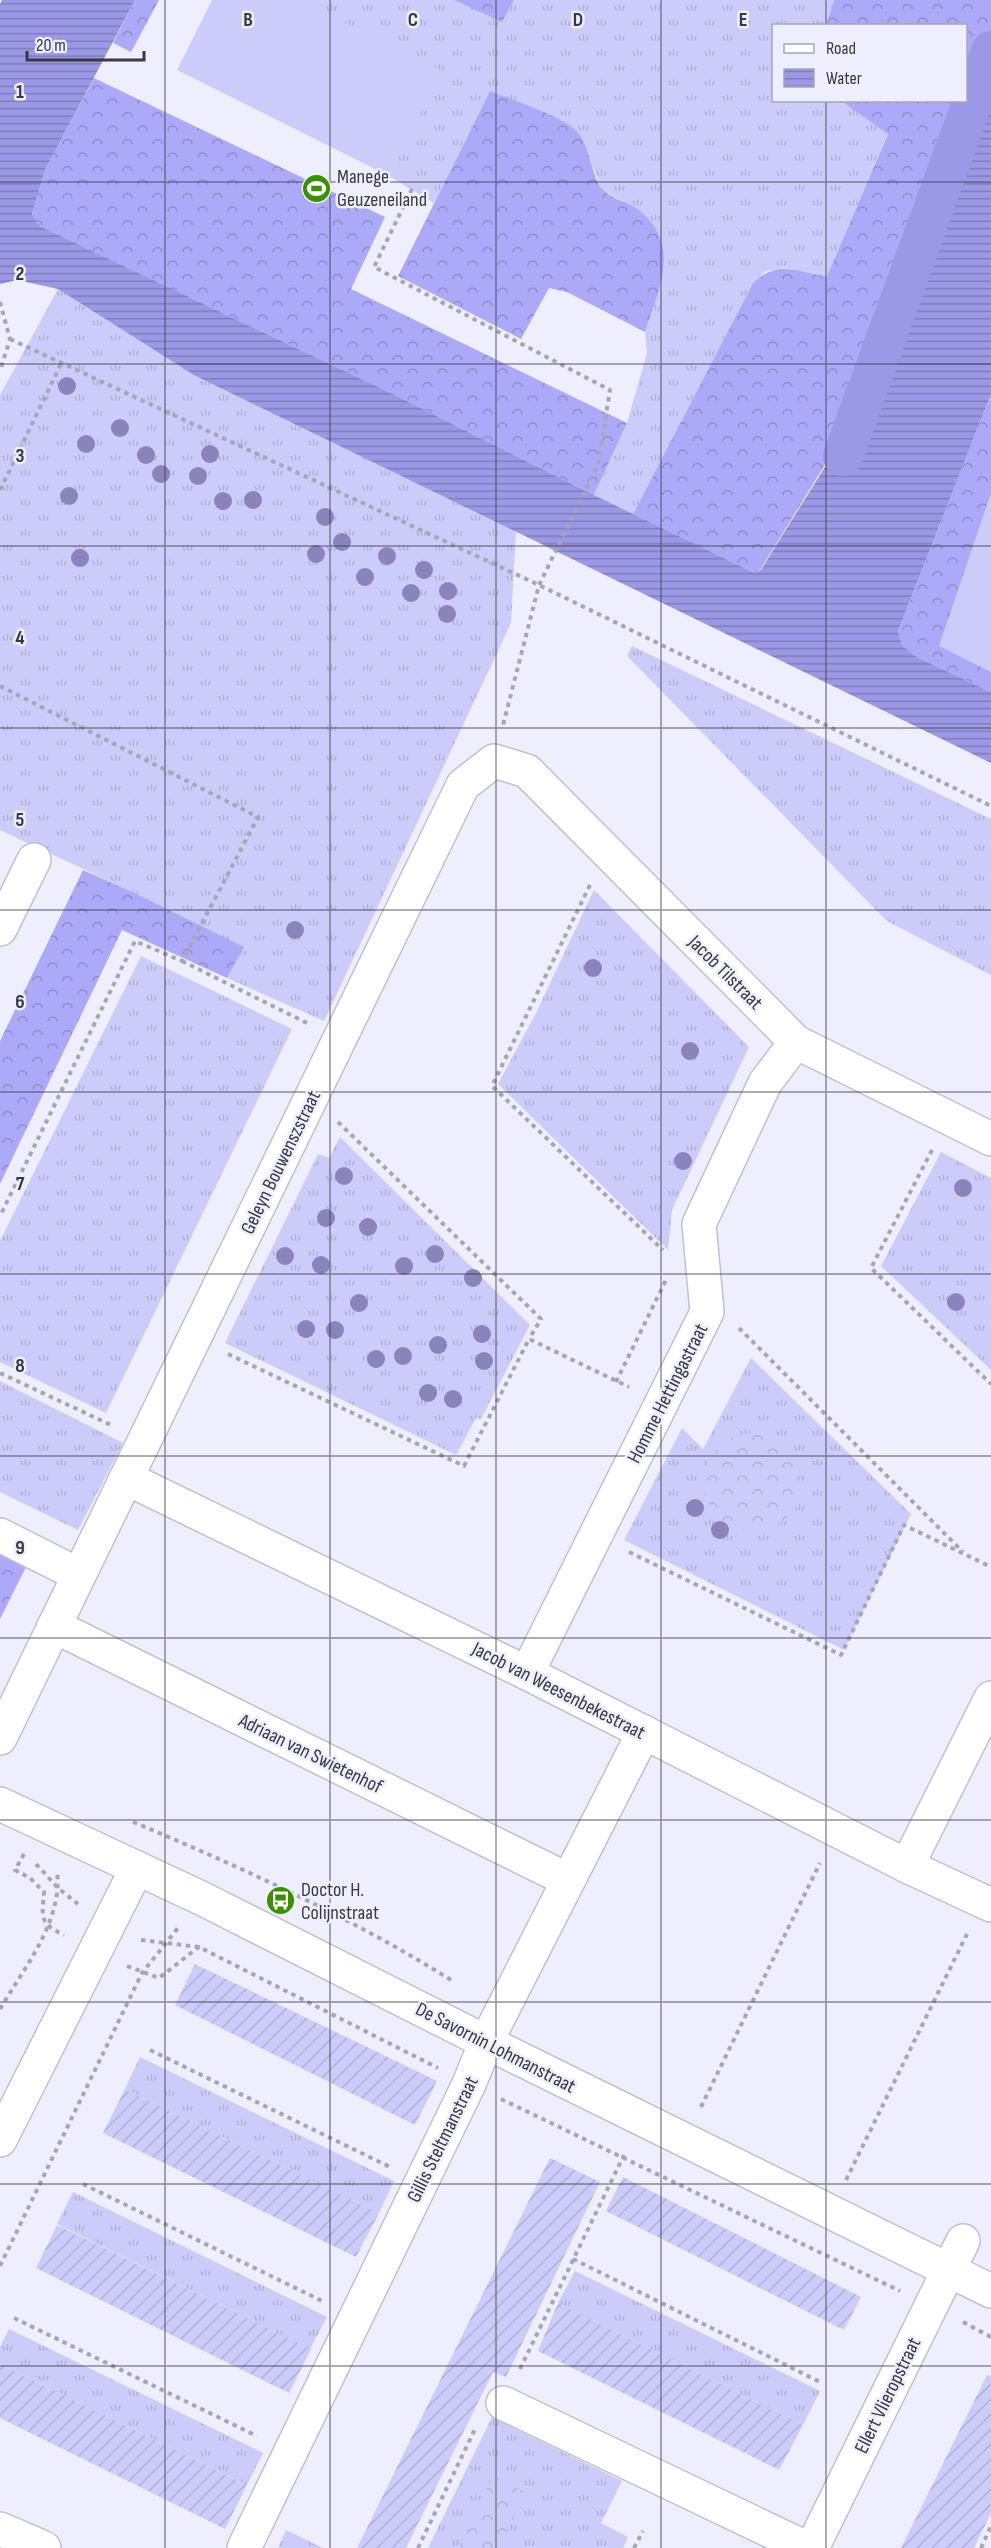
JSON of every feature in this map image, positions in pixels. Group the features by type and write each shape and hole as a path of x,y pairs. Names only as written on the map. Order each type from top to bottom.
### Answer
{"street":[{"name":"Jacob Tilstraat","path":"494,761 527,771 796,1042 991,1139"},
{"name":"Geleyn Bouwenszstraat","path":"0,1738 463,785 494,761"},
{"path":"0,929 34,860"},
{"name":"Homme Hettingastraat","path":"527,1673 707,1312 699,1224 765,1083 796,1042"},
{"name":"Jacob van Weesenbekestraat","path":"126,1478 527,1673 907,1866 987,1903"},
{"path":"0,1535 79,1575"},
{"name":"Adriaan van Swietenhof","path":"54,1626 568,1880"},
{"path":"907,1866 991,1698"},
{"name":"Gillis Steltmanstraat","path":"244,2548 356,2318 486,2042 644,1732"},
{"name":"De Savornin Lohmanstraat","path":"0,1804 202,1899 642,2120 991,2291"},
{"path":"0,2140 137,1868"},
{"name":"Ellert Vlieropstraat","path":"812,2548 963,2241"},
{"path":"503,2403 806,2548"},
{"path":"0,2529 38,2547"}],"path":[{"path":"412,189 374,267 610,390 598,465 539,585 494,761"},
{"path":"0,303 9,339 0,371"},
{"path":"9,339 539,585 991,806"},
{"path":"0,490 61,364"},
{"path":"0,686 258,817 182,962"},
{"path":"614,858 591,883 492,1086 667,1254"},
{"path":"0,1216 135,941 340,1039"},
{"path":"195,1339 464,1467 540,1319 312,1096"},
{"path":"948,1118 871,1268 991,1384"},
{"path":"616,1382 670,1272"},
{"path":"706,1296 965,1555"},
{"path":"529,1339 662,1403"},
{"path":"0,1373 144,1441"},
{"path":"596,1536 841,1655 904,1525 991,1567"},
{"path":"699,2110 837,1830"},
{"path":"0,2009 48,1928 59,1889 56,1858 65,1835"},
{"path":"0,2266 142,1973 202,1899 222,1859"},
{"path":"844,2183 987,1903"},
{"path":"150,2050 421,2182"},
{"path":"503,2403 642,2120"},
{"path":"83,2184 356,2318"},
{"path":"573,2259 822,2383"},
{"path":"14,2318 290,2452"},
{"path":"418,2548 477,2426"},
{"path":"981,2548 991,2526"},
{"path":"634,2548 643,2531"}],"green space":[{"path":"135,0 159,0 131,52 113,43"},
{"path":"212,0 299,0 442,71 389,176 177,70"},
{"path":"294,0 454,0 502,21 514,0 834,0 826,24 772,24 772,102 842,102 888,133 827,276 783,268 766,271 753,283 633,514 594,495 627,423 647,353 645,332 661,284 639,210 602,190 580,135 490,91 434,203 389,176 441,71"},
{"path":"454,0 514,0 502,22"},
{"path":"834,0 991,0 991,85 979,131 935,257 898,336 858,411 760,570 755,573 633,514 753,283 771,271 779,269 827,276 888,134 842,102 967,102 967,24 826,24"},
{"path":"94,78 385,217 351,289 627,423 594,495 389,392 40,226 32,214 45,170"},
{"path":"490,91 552,116 574,128 583,141 596,179 603,190 639,210 652,224 660,238 663,268 661,284 645,332 567,292 549,288 521,339 398,276"},
{"path":"58,289 516,531 511,623 324,1021 227,978 243,947 135,893 0,830 0,395"},
{"path":"991,394 991,692 915,656 902,645 898,631"},
{"path":"991,493 991,672 939,646"},
{"path":"632,646 991,819 991,975 887,921 627,656"},
{"path":"83,870 244,947 227,978 122,930 0,1184 0,1041"},
{"path":"594,890 749,1047 672,1210 668,1250 498,1084 535,1015"},
{"path":"141,956 292,1029 106,1413 0,1362 0,1241"},
{"path":"340,1137 530,1325 481,1419 476,1418 456,1455 225,1343 318,1154 329,1158"},
{"path":"941,1152 991,1178 991,1370 881,1266"},
{"path":"751,1358 911,1514 844,1650 624,1540 682,1428 703,1449"},
{"path":"0,1381 123,1443 78,1530 0,1492"},
{"path":"753,1433 772,1436 788,1447 799,1463 802,1482 799,1501 788,1517 772,1528 753,1531 734,1528 718,1517 707,1501 704,1482 707,1463 718,1447 734,1436"},
{"path":"0,1549 28,1563 0,1619"},
{"path":"195,1964 437,2081 415,2125 175,2005"},
{"path":"140,2057 394,2181 379,2213 125,2089"},
{"path":"125,2089 379,2213 356,2257 103,2133"},
{"path":"550,2158 600,2182 506,2377 493,2372 406,2548 357,2548"},
{"path":"623,2177 861,2297 844,2330 606,2211"},
{"path":"73,2192 327,2317 310,2349 57,2224"},
{"path":"57,2225 311,2349 289,2393 36,2268"},
{"path":"575,2271 820,2391 803,2425 558,2303"},
{"path":"558,2303 803,2425 779,2470 538,2351"},
{"path":"9,2329 263,2453 247,2485 0,2364 0,2347"},
{"path":"0,2364 247,2485 225,2529 0,2418"},
{"path":"987,2375 991,2377 991,2513 974,2548 901,2548"},
{"path":"492,2417 622,2481 601,2523 628,2537 623,2548 428,2548"},
{"path":"493,2476 526,2493 499,2548 458,2548"},
{"path":"286,2530 323,2548 278,2548"}],"water":[{"path":"2,0 135,0 45,170 32,214 40,226 389,392 755,573 761,570 847,430 900,332 952,211 991,85 991,394 898,631 902,645 915,656 991,692 991,763 194,375 58,289 17,280 0,284 0,4"}],"waterway":[{"path":"843,456 991,51"}],"place":[{"name":"Manege Geuzeneiland","path":"316,188"},
{"name":"Doctor H. Colijnstraat","path":"280,1901"}]}
